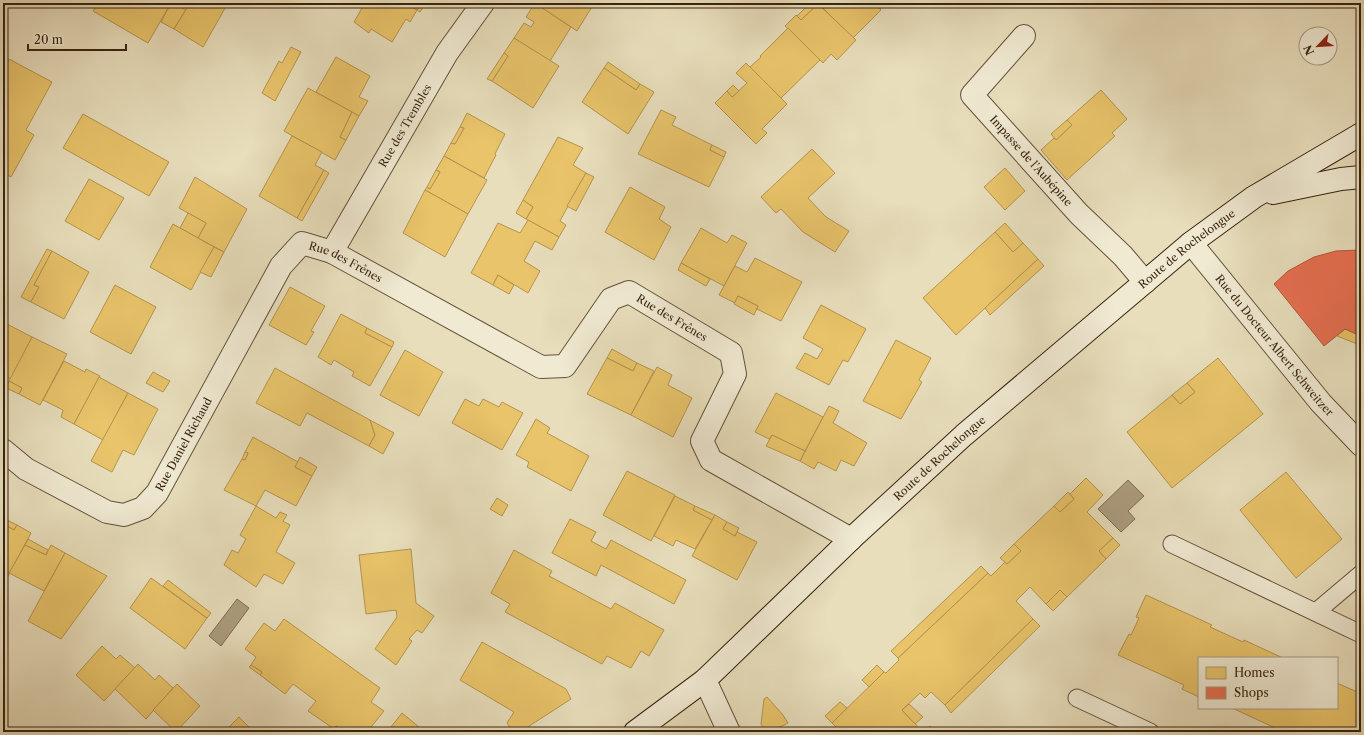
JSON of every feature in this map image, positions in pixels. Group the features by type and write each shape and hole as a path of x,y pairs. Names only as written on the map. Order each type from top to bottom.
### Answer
{"street":[{"name":"Rue des Trembles","path":"332,252 447,54 483,3"},
{"name":"Impasse de l'Aubépine","path":"1024,36 972,95 1079,214 1123,256 1145,282"},
{"name":"Route de Rochelongue","path":"635,732 705,680 852,539 964,435 1191,243 1254,197 1361,134"},
{"name":"Route de Rochelongue","path":"1254,197 1341,179 1361,177"},
{"name":"Rue des Frênes","path":"302,243 332,252 541,367 565,366 611,299 629,292 731,353 735,374 702,441 711,460 852,539"},
{"name":"Rue Daniel Richaud","path":"3,450 26,469 107,512 124,515 143,508 157,493 281,266 302,243"},
{"name":"Rue du Docteur Albert Schweitzer","path":"1191,243 1321,403 1361,445"},
{"path":"705,680 728,732"}],"lane":[{"path":"1172,544 1361,634"},
{"path":"1316,612 1361,574"},
{"path":"1076,698 1150,732"}],"shaded area":[{"path":"1128,480 1144,496 1128,511 1135,519 1121,532 1098,509"},
{"path":"237,599 249,608 221,646 209,636"}],"building: Homes":[{"path":"98,3 171,3 148,43 93,11"},
{"path":"171,3 174,3 186,10 174,29 161,22"},
{"path":"190,3 228,3 203,47 174,29"},
{"path":"365,3 405,3 417,10 410,22 406,19 392,42 371,29 369,33 354,22"},
{"path":"405,3 422,3 417,10"},
{"path":"422,3 426,3 420,12 417,10"},
{"path":"535,3 571,27 550,61 514,38 524,23 531,27 534,22 526,17"},
{"path":"535,3 590,3 593,5 577,31"},
{"path":"810,3 818,4 801,20 797,16"},
{"path":"818,3 874,3 881,10 853,38"},
{"path":"874,3 886,3 880,9"},
{"path":"818,4 856,40 837,60 831,54 823,63 785,26 796,15 801,20"},
{"path":"788,28 820,60 781,98 750,67"},
{"path":"514,38 559,66 533,108 492,81 508,56 504,53"},
{"path":"291,47 301,52 275,101 262,93 279,61 282,63"},
{"path":"504,53 508,56 492,81 487,79"},
{"path":"336,57 370,76 359,97 368,101 359,116 316,92"},
{"path":"9,59 52,82 26,130 34,135 11,177 3,173 3,71"},
{"path":"608,62 640,84 636,90 604,68"},
{"path":"746,63 787,104 762,129 767,133 756,144 715,103 727,91 732,97 747,83 736,73"},
{"path":"604,68 636,90 640,84 654,92 628,134 582,102"},
{"path":"733,85 739,91 732,97 727,91"},
{"path":"308,88 352,112 340,137 346,140 335,160 284,131"},
{"path":"1101,90 1127,119 1112,133 1115,136 1067,180 1041,150 1054,138 1056,140 1072,125 1067,120"},
{"path":"661,110 676,117 672,125 712,145 710,150 724,157 709,187 638,154"},
{"path":"352,112 359,116 346,140 340,137"},
{"path":"467,113 505,134 484,178 444,156 451,143 455,144 464,128 460,127"},
{"path":"83,114 169,162 149,196 63,148"},
{"path":"1067,120 1072,125 1056,140 1051,134"},
{"path":"460,127 464,128 455,144 451,143"},
{"path":"292,136 322,152 315,165 324,170 297,218 259,196"},
{"path":"558,137 583,148 573,165 586,173 560,221 566,225 559,237 526,219 533,207 523,200"},
{"path":"712,145 726,152 724,157 710,150"},
{"path":"812,149 835,173 808,198 826,217 849,231 835,252 803,232 781,209 776,213 761,197"},
{"path":"444,156 487,180 468,214 425,190 427,187 430,189 440,172 436,170"},
{"path":"1005,168 1025,191 1005,210 984,187"},
{"path":"324,170 329,173 302,221 297,218"},
{"path":"436,170 440,172 430,189 427,187"},
{"path":"586,173 594,177 576,211 567,206"},
{"path":"195,177 247,209 224,252 198,238 206,223 179,208"},
{"path":"89,179 124,198 99,240 65,221"},
{"path":"630,187 665,207 659,219 671,227 654,260 605,232"},
{"path":"425,190 468,214 445,257 403,233"},
{"path":"523,200 533,207 526,219 516,213"},
{"path":"188,213 206,223 198,238 180,228"},
{"path":"528,220 559,237 552,250 535,241 524,261 540,271 528,293 498,275 493,285 471,273 498,223 520,233"},
{"path":"1005,223 1023,243 1013,252 995,232"},
{"path":"173,224 214,247 191,290 150,267"},
{"path":"701,228 727,243 732,235 747,243 724,286 681,263"},
{"path":"995,232 1013,252 1023,243 1038,259 956,335 923,298"},
{"path":"214,247 224,252 211,277 200,272"},
{"path":"47,249 52,251 34,285 39,287 31,302 21,297"},
{"path":"52,251 89,272 64,319 31,302 39,287 34,285"},
{"path":"755,258 802,282 781,321 757,309 758,306 738,296 735,303 719,295 735,266 747,272"},
{"path":"1038,259 1044,266 990,315 985,308"},
{"path":"681,263 710,279 706,286 678,270"},
{"path":"498,275 514,285 509,294 493,285"},
{"path":"115,285 156,307 131,354 90,332"},
{"path":"290,287 325,306 311,331 314,332 306,345 269,325"},
{"path":"738,296 758,306 754,315 734,304"},
{"path":"821,305 866,329 848,362 843,360 829,385 796,368 805,353 817,359 823,349 803,338"},
{"path":"341,314 367,328 365,333 392,347 370,386 352,376 354,372 334,360 331,365 318,357"},
{"path":"3,322 32,337 11,379 3,375"},
{"path":"367,328 394,342 392,347 365,333"},
{"path":"1345,329 1361,336 1360,345 1337,336"},
{"path":"32,337 67,354 40,405 19,394 22,388 9,381"},
{"path":"896,340 931,358 919,380 922,382 901,419 863,401"},
{"path":"612,349 637,363 633,371 607,358"},
{"path":"405,350 443,372 419,416 380,395"},
{"path":"607,358 633,371 637,363 654,371 631,415 587,394"},
{"path":"1218,358 1263,414 1172,488 1127,432 1172,395 1180,404 1195,392 1187,383"},
{"path":"64,361 85,372 86,369 100,376 74,424 61,417 63,410 43,400"},
{"path":"657,367 672,375 668,385 692,398 673,437 631,415"},
{"path":"275,368 370,420 375,435 369,446 307,413 300,426 256,403"},
{"path":"153,372 170,381 163,392 146,383"},
{"path":"99,377 128,393 103,440 74,424"},
{"path":"9,381 22,388 19,394 6,388"},
{"path":"1187,383 1195,392 1180,404 1172,395"},
{"path":"128,393 158,409 134,455 123,450 112,472 91,461"},
{"path":"776,393 823,417 805,451 772,435 769,439 755,432"},
{"path":"465,399 479,406 483,399 499,407 502,402 523,413 502,450 452,423"},
{"path":"829,406 839,411 833,423 867,443 854,466 841,460 836,471 818,462 814,469 800,461"},
{"path":"536,419 550,428 547,433 589,456 571,491 527,467 529,462 516,455"},
{"path":"370,420 394,433 383,454 369,446 375,435"},
{"path":"772,435 805,451 800,461 766,446"},
{"path":"253,437 298,462 295,467 312,476 296,506 265,490 256,506 224,490 242,459 245,460 248,453 245,452"},
{"path":"245,452 248,453 245,460 242,459"},
{"path":"300,457 317,467 312,476 295,467"},
{"path":"627,471 675,495 651,541 603,515"},
{"path":"1286,472 1342,539 1296,578 1240,510"},
{"path":"1086,478 1103,495 1087,512 1113,538 1099,551 1106,559 1067,597 1060,590 1046,604 1030,587 1016,601 1033,619 945,705 931,692 925,698 920,693 902,710 923,732 841,732 832,723 884,672 886,673 899,660 898,658 988,573 991,576 1005,562 1007,564 1021,551 1014,544 1054,506 1060,512 1074,499 1070,494"},
{"path":"1068,492 1074,499 1060,512 1054,506"},
{"path":"675,496 695,506 693,510 712,520 695,549 676,540 673,546 654,536"},
{"path":"497,498 508,505 502,516 490,509"},
{"path":"256,506 276,518 280,512 287,515 283,521 290,525 276,552 295,563 283,584 264,574 256,587 224,565 232,550 238,553 246,539 240,535"},
{"path":"695,506 715,515 712,520 693,510"},
{"path":"715,515 727,522 723,529 735,536 737,532 757,542 737,580 692,556"},
{"path":"3,518 17,525 14,530 3,524"},
{"path":"570,519 596,532 591,541 606,549 611,540 686,580 674,604 601,565 596,576 552,553"},
{"path":"727,522 739,528 735,536 723,529"},
{"path":"3,524 14,530 17,525 31,533 6,580 3,578"},
{"path":"1113,538 1120,545 1106,559 1099,551"},
{"path":"28,539 48,550 46,555 25,545"},
{"path":"1014,544 1021,551 1007,564 1000,558"},
{"path":"25,545 46,555 51,545 65,553 44,591 9,573"},
{"path":"411,549 416,603 434,616 422,633 417,630 409,639 412,641 396,665 375,649 397,617 396,610 366,614 359,555"},
{"path":"514,550 552,571 549,576 611,609 615,603 664,630 649,656 641,651 631,668 607,656 602,664 505,612 510,604 491,593"},
{"path":"65,553 107,576 61,639 28,621"},
{"path":"981,566 988,573 898,658 891,651"},
{"path":"151,578 207,618 185,649 130,608"},
{"path":"168,580 211,613 207,618 163,586"},
{"path":"1060,590 1067,597 1053,611 1046,604"},
{"path":"1146,595 1212,625 1210,627 1243,642 1244,640 1281,657 1198,657 1198,697 1182,689 1184,685 1118,655 1129,634 1131,635 1139,618 1136,617"},
{"path":"284,619 380,688 371,702 384,711 367,732 359,732 352,727 349,732 344,732 336,726 334,729 308,711 316,701 293,684 285,694 260,675 262,672 251,665 256,657 245,649 264,623 275,631"},
{"path":"1033,619 1040,626 951,713 945,705"},
{"path":"482,642 566,689 571,699 520,732 513,732 507,723 514,712 460,680"},
{"path":"102,646 116,659 120,655 135,668 104,701 76,675"},
{"path":"138,664 155,680 159,675 173,688 146,719 115,689"},
{"path":"251,665 262,672 260,675 249,667"},
{"path":"877,665 884,672 869,687 862,680"},
{"path":"1338,683 1355,691 1361,688 1361,732 1284,732 1234,709 1338,709"},
{"path":"177,684 200,706 176,732 153,710"},
{"path":"767,697 788,723 770,732 765,732 761,724 764,699"},
{"path":"840,702 847,708 832,723 825,716"},
{"path":"909,704 923,717 915,724 902,710"},
{"path":"402,713 425,732 387,732"},
{"path":"239,717 254,732 224,732"},
{"path":"336,726 344,732 338,732 334,729"},
{"path":"930,726 937,732 924,732"}],"building: Shops":[{"path":"1336,251 1361,251 1361,336 1345,329 1324,346 1274,284 1288,271 1314,257"}]}
